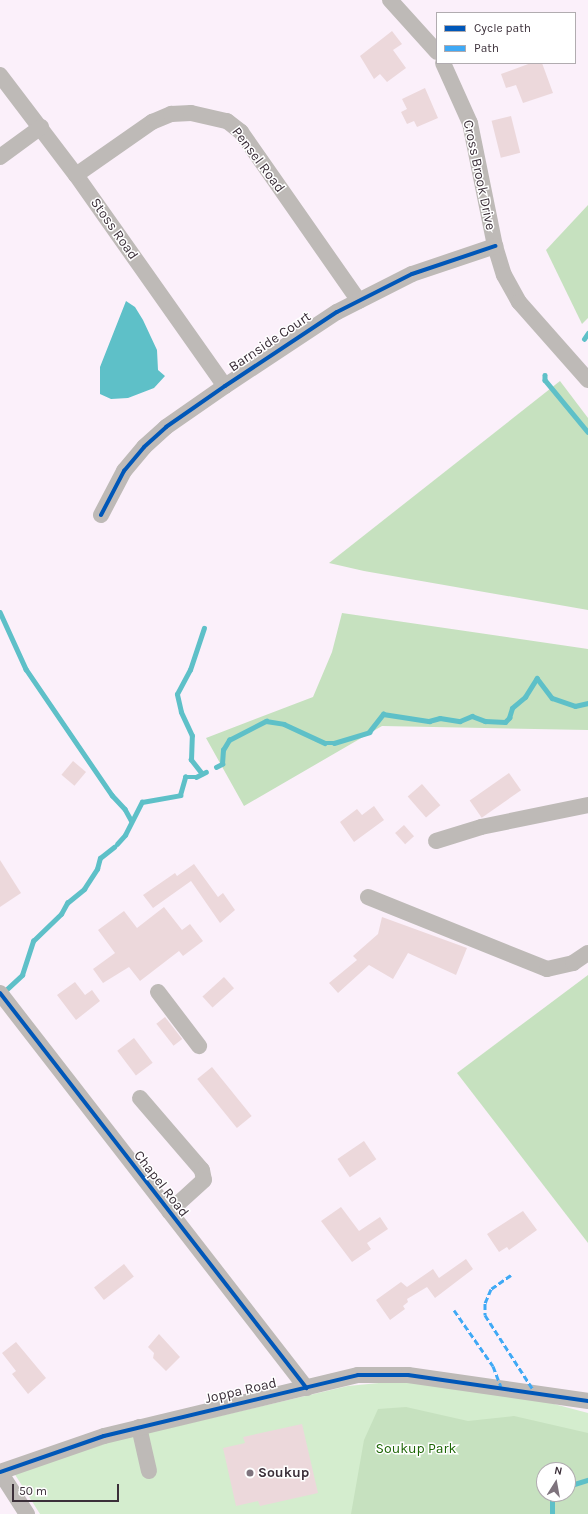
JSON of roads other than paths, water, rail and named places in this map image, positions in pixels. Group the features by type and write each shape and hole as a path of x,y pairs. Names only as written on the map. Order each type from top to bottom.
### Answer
{"street":[{"path":"390,0 436,51"},
{"name":"Cross Brook Drive","path":"443,64 470,123 495,246 504,275 519,302 588,380"},
{"name":"Stoss Road","path":"0,75 76,175 225,386"},
{"name":"Pensel Road","path":"76,175 152,122 170,114 191,113 227,121 241,132 359,301"},
{"path":"0,157 41,127"},
{"name":"Barnside Court","path":"101,514 124,471 144,447 166,427 316,324 412,274 495,246"},
{"path":"436,841 481,827 588,805"},
{"path":"368,897 548,968 573,963 588,953"},
{"path":"158,992 199,1046"},
{"name":"Chapel Road","path":"0,993 306,1388"},
{"path":"140,1098 202,1170 204,1180 169,1212"},
{"name":"Joppa Road","path":"0,1472 50,1453 139,1427 358,1375 387,1374 481,1384 588,1401"},
{"path":"139,1427 148,1471"},
{"path":"0,1472 27,1514"}],"water":[{"path":"126,301 135,307 143,320 157,350 158,370 165,376 154,388 128,398 111,399 100,394 100,367"}],"waterway":[{"path":"584,339 588,333"},
{"path":"545,375 545,380 588,432"},
{"path":"0,612 26,669 112,795 125,809 131,820"},
{"path":"202,774 191,760 192,736 181,712 177,694 190,670 204,628"},
{"path":"216,767 222,764 223,750 229,740 266,721 284,724 325,743 334,743 369,732 383,714 429,721 440,718 460,721 472,716 485,721 505,722 509,718 512,708 525,697 537,678 552,698 575,706 588,703"},
{"path":"117,844 125,835 142,802 180,795 185,777 196,777 206,772"},
{"path":"6,990 22,975 33,941 61,914 67,903 84,889 97,869 100,858 114,847"},
{"path":"576,1484 588,1480"},
{"path":"552,1502 552,1514"}],"place":[{"name":"Soukup","path":"250,1473"}],"park label":[{"name":"Soukup Park","path":"416,1449"}]}
